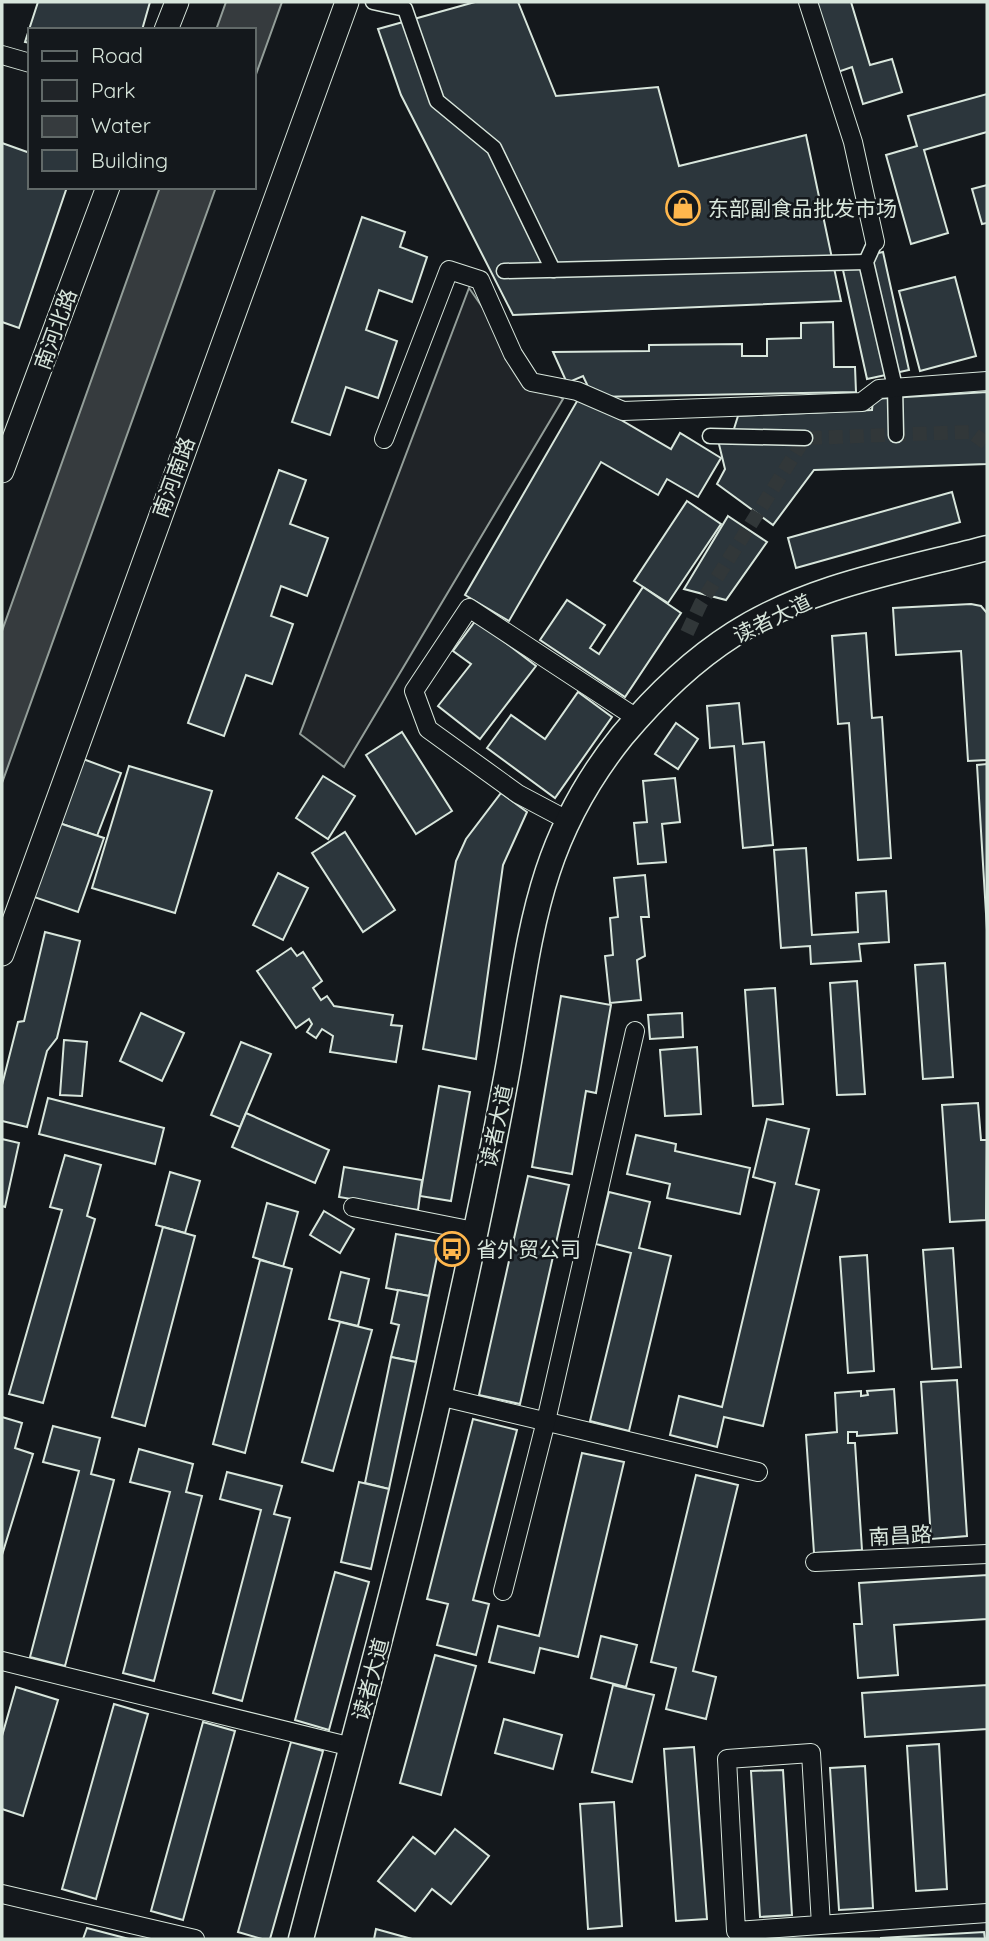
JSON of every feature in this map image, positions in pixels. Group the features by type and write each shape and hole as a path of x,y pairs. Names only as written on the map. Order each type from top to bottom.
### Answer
{"main road":[{"name":"读者大道","path":"301,1939 393,1592 439,1396 507,1073 534,913 546,870 567,820 590,779 638,719 662,694 733,635 804,600 859,582 987,548"}],"street":[{"path":"167,28 177,2"},
{"name":"南河南路","path":"2,954 347,2"},
{"path":"373,2 405,9 437,101 494,148 554,270"},
{"path":"808,2 853,142 875,243 866,262 895,387 896,435"},
{"path":"2,55 28,62"},
{"name":"南河北路","path":"2,471 107,189"},
{"path":"504,271 866,262"},
{"path":"384,439 449,270 480,281 513,354 531,382 577,391 623,411 862,402 879,389 987,380"},
{"path":"710,436 805,438"},
{"path":"567,820 518,794 428,729 414,691 470,608 638,719"},
{"path":"503,1591 546,1421 635,1031"},
{"path":"353,1207 474,1231"},
{"path":"439,1396 758,1472"},
{"name":"南昌路","path":"815,1562 987,1554"},
{"path":"2,1661 352,1747"},
{"path":"821,1925 811,1754 727,1759 736,1931 821,1925 987,1913"},
{"path":"2,1894 195,1939"}],"green space":[{"path":"469,288 530,375 563,399 344,767 300,734"}],"water":[{"path":"226,2 282,2 256,74 256,28 217,28"},
{"path":"159,189 215,189 2,783 2,631"}],"building":[{"path":"38,2 150,2 143,28 30,28"},
{"path":"475,2 518,2 556,96 658,87 679,166 806,135 841,301 513,315 401,95 378,29"},
{"path":"813,2 851,2 870,65 892,59 902,92 863,104 852,67 835,73"},
{"path":"987,94 987,132 924,150 948,233 911,244 886,155 917,146 908,116"},
{"path":"2,143 28,152 28,189 66,189 19,328 2,322"},
{"path":"987,185 987,223 982,224 972,189"},
{"path":"362,217 405,232 400,247 427,257 412,302 379,290 366,330 397,341 378,398 346,387 330,435 292,422"},
{"path":"883,252 909,370 867,379 841,261"},
{"path":"955,277 976,356 920,371 899,291"},
{"path":"833,322 834,367 855,367 856,392 593,397 583,376 567,383 553,352 649,351 649,345 742,344 742,356 767,356 767,339 801,338 801,323"},
{"path":"987,392 987,464 814,470 773,525 717,484 725,469 717,436 733,432 738,416 872,410 873,399"},
{"path":"580,396 671,449 680,433 721,458 698,497 667,479 658,495 601,462 509,621 465,595"},
{"path":"279,470 306,480 290,524 328,538 307,596 281,586 271,616 293,624 272,684 246,675 224,736 188,723"},
{"path":"952,492 960,522 796,568 788,538"},
{"path":"687,501 721,524 668,603 634,581"},
{"path":"728,516 767,542 726,600 684,589"},
{"path":"643,587 681,613 625,697 540,640 567,600 605,625 590,648 599,654"},
{"path":"971,604 981,606 987,613 987,760 968,761 961,651 896,655 893,608"},
{"path":"476,620 536,666 480,739 438,706 471,664 453,651"},
{"path":"866,633 872,718 882,717 891,858 858,860 849,723 838,724 832,636"},
{"path":"578,692 612,717 555,798 487,748 511,715 545,739"},
{"path":"739,703 743,744 764,742 773,845 743,848 734,746 710,748 707,706"},
{"path":"676,723 698,739 678,769 655,754"},
{"path":"402,732 452,811 416,834 366,755"},
{"path":"83,759 121,773 97,836 59,823"},
{"path":"987,764 987,930 977,765"},
{"path":"129,766 212,791 175,913 92,888"},
{"path":"323,776 355,796 328,839 296,818"},
{"path":"675,778 680,822 662,824 666,862 638,864 634,823 647,822 643,781"},
{"path":"501,793 527,812 503,865 476,1059 423,1049 456,861 466,839"},
{"path":"59,823 104,838 78,912 34,897"},
{"path":"345,832 395,910 363,932 312,853"},
{"path":"806,848 812,935 858,932 856,893 886,891 889,942 859,944 861,961 811,964 810,946 781,948 774,850"},
{"path":"278,873 308,888 283,940 253,925"},
{"path":"645,875 649,917 641,917 645,956 637,960 641,1000 610,1003 605,956 613,955 610,918 618,917 614,878"},
{"path":"45,932 80,941 57,1038 47,1051 27,1127 2,1121 2,1085 18,1022 24,1021"},
{"path":"291,948 297,956 303,952 322,981 313,988 321,1000 327,996 334,1006 393,1015 391,1025 402,1026 396,1062 330,1052 333,1036 322,1029 316,1038 307,1032 312,1024 309,1019 296,1028 257,971"},
{"path":"945,963 953,1077 923,1079 915,965"},
{"path":"857,981 865,1094 837,1095 830,983"},
{"path":"775,988 783,1104 753,1106 745,990"},
{"path":"561,996 611,1005 596,1093 586,1091 572,1174 532,1167"},
{"path":"141,1013 184,1033 162,1081 120,1061"},
{"path":"682,1013 683,1037 650,1039 648,1015"},
{"path":"64,1040 87,1042 82,1096 60,1095"},
{"path":"241,1042 271,1054 240,1127 211,1115"},
{"path":"697,1047 701,1114 665,1116 660,1050"},
{"path":"439,1086 470,1092 451,1201 420,1196"},
{"path":"48,1098 164,1128 155,1164 39,1134"},
{"path":"978,1103 981,1140 987,1140 986,1220 950,1222 942,1105"},
{"path":"246,1113 329,1150 315,1183 232,1147"},
{"path":"767,1119 809,1129 796,1184 819,1190 763,1426 724,1417 717,1447 670,1435 679,1396 722,1407 775,1183 753,1177"},
{"path":"636,1135 676,1144 675,1151 750,1168 740,1214 667,1198 670,1184 627,1174"},
{"path":"2,1139 19,1143 5,1207 2,1206"},
{"path":"65,1155 101,1165 87,1216 95,1219 43,1403 9,1394 62,1210 50,1207"},
{"path":"344,1167 422,1180 418,1210 339,1197"},
{"path":"170,1172 200,1181 185,1233 156,1225"},
{"path":"528,1176 569,1185 520,1404 479,1395"},
{"path":"609,1192 650,1202 639,1248 671,1256 629,1431 590,1421 631,1253 596,1244"},
{"path":"267,1203 298,1212 283,1267 253,1257"},
{"path":"324,1211 354,1229 340,1253 310,1235"},
{"path":"163,1227 195,1236 145,1426 112,1417"},
{"path":"396,1234 440,1242 429,1296 386,1288"},
{"path":"953,1248 961,1367 932,1369 923,1250"},
{"path":"867,1255 874,1371 848,1373 840,1257"},
{"path":"260,1260 292,1269 245,1453 213,1444"},
{"path":"341,1272 369,1279 358,1326 329,1319"},
{"path":"398,1290 429,1296 416,1362 391,1357 399,1325 391,1323"},
{"path":"340,1322 372,1330 333,1471 302,1462"},
{"path":"391,1357 416,1362 389,1489 365,1483"},
{"path":"957,1380 967,1536 931,1539 921,1382"},
{"path":"894,1389 897,1433 857,1436 857,1432 848,1432 848,1443 855,1443 862,1550 814,1553 806,1435 837,1432 835,1393 861,1391 861,1396 868,1395 867,1391"},
{"path":"2,1417 22,1423 15,1448 33,1454 2,1555"},
{"path":"473,1419 517,1430 473,1600 489,1604 476,1655 437,1645 448,1604 427,1599"},
{"path":"53,1426 100,1438 91,1474 114,1480 65,1666 30,1657 79,1471 43,1462"},
{"path":"139,1449 193,1464 186,1492 202,1496 154,1681 123,1673 170,1492 130,1482"},
{"path":"582,1453 624,1462 578,1657 540,1648 534,1673 489,1662 498,1626 539,1636"},
{"path":"227,1472 282,1486 274,1514 290,1518 242,1701 213,1693 261,1510 220,1499"},
{"path":"696,1475 738,1485 693,1671 716,1677 706,1719 666,1709 676,1668 651,1662"},
{"path":"359,1482 389,1489 371,1569 341,1562"},
{"path":"335,1572 369,1582 329,1730 295,1720"},
{"path":"987,1575 987,1619 894,1625 898,1675 858,1678 854,1624 862,1624 859,1583"},
{"path":"601,1636 637,1645 626,1687 591,1678"},
{"path":"435,1655 476,1666 441,1795 400,1783"},
{"path":"613,1685 654,1695 632,1782 592,1772"},
{"path":"987,1685 987,1729 865,1737 862,1693"},
{"path":"16,1687 58,1700 23,1816 2,1809 2,1736"},
{"path":"114,1704 148,1714 96,1899 62,1889"},
{"path":"504,1719 562,1735 553,1769 495,1753"},
{"path":"203,1722 235,1731 183,1920 151,1911"},
{"path":"291,1742 323,1751 270,1939 262,1939 238,1932"},
{"path":"939,1744 947,1889 916,1891 907,1746"},
{"path":"694,1747 707,1919 676,1921 664,1749"},
{"path":"865,1766 873,1908 839,1910 830,1768"},
{"path":"783,1770 792,1915 760,1917 751,1771"},
{"path":"614,1802 622,1926 588,1929 580,1804"},
{"path":"455,1829 489,1856 451,1904 432,1889 415,1911 378,1881 413,1837 435,1854"},
{"path":"87,1928 129,1939 83,1939"},
{"path":"376,1929 412,1939 374,1939"},
{"path":"984,1932 985,1939 881,1939 881,1938"}],"tunnel":[{"path":"687,633 701,603 805,438 971,432 987,444"}],"place":[{"name":"东部副食品批发市场","path":"683,208"},
{"name":"省外贸公司","path":"452,1249"}]}
